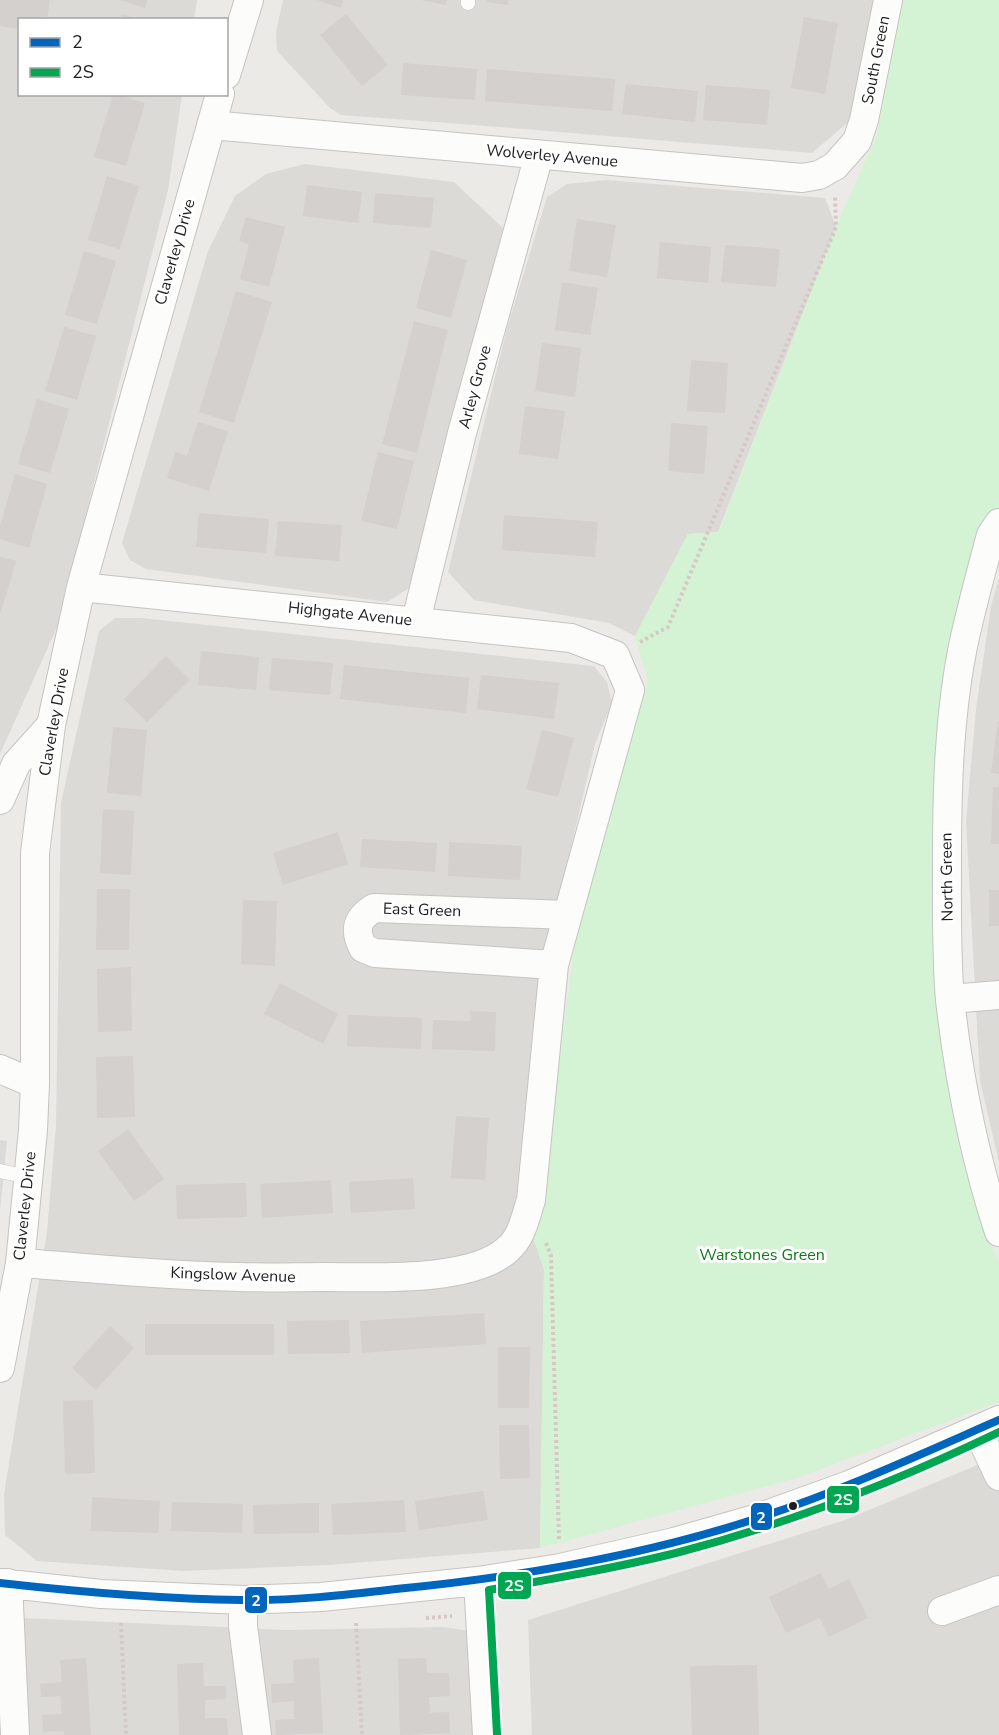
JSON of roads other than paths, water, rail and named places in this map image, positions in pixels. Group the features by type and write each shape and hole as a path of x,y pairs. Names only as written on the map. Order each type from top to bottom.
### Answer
{"street":[{"path":"228,68 249,0"},
{"name":"South Green","path":"864,120 888,0"},
{"name":"Claverley Drive","path":"0,1368 5,1315 20,1263 29,1177 35,1084 35,853 51,725 81,587 219,96"},
{"name":"Wolverley Avenue","path":"211,125 802,178 819,175 835,166 857,141 864,120"},
{"name":"Arley Grove","path":"416,621 462,433 539,155"},
{"name":"North Green","path":"999,523 989,545 963,647 950,741 947,846 950,999 965,1108 979,1166 999,1232"},
{"name":"Highgate Avenue","path":"81,587 571,638 615,655 630,690 567,915"},
{"path":"0,800 16,764 51,725"},
{"name":"East Green","path":"554,964 375,953 363,948 357,936 359,922 364,914 374,908 567,915"},
{"path":"554,964 567,915"},
{"name":"Kingslow Avenue","path":"20,1263 237,1277 396,1277 446,1273 471,1268 492,1259 508,1250 520,1233 531,1200 554,964"},
{"path":"950,999 999,995"},
{"path":"0,1069 35,1084"},
{"path":"15,1735 4,1583 101,1594 243,1600 321,1597 478,1581 560,1568 674,1542 755,1519 849,1485 988,1425 999,1476"},
{"path":"478,1581 487,1735"},
{"path":"942,1611 999,1590"},
{"path":"243,1600 243,1626 257,1735"}],"lane":[{"path":"0,1171 29,1177"}],"park label":[{"name":"Warstones Green","path":"762,1255"}]}
